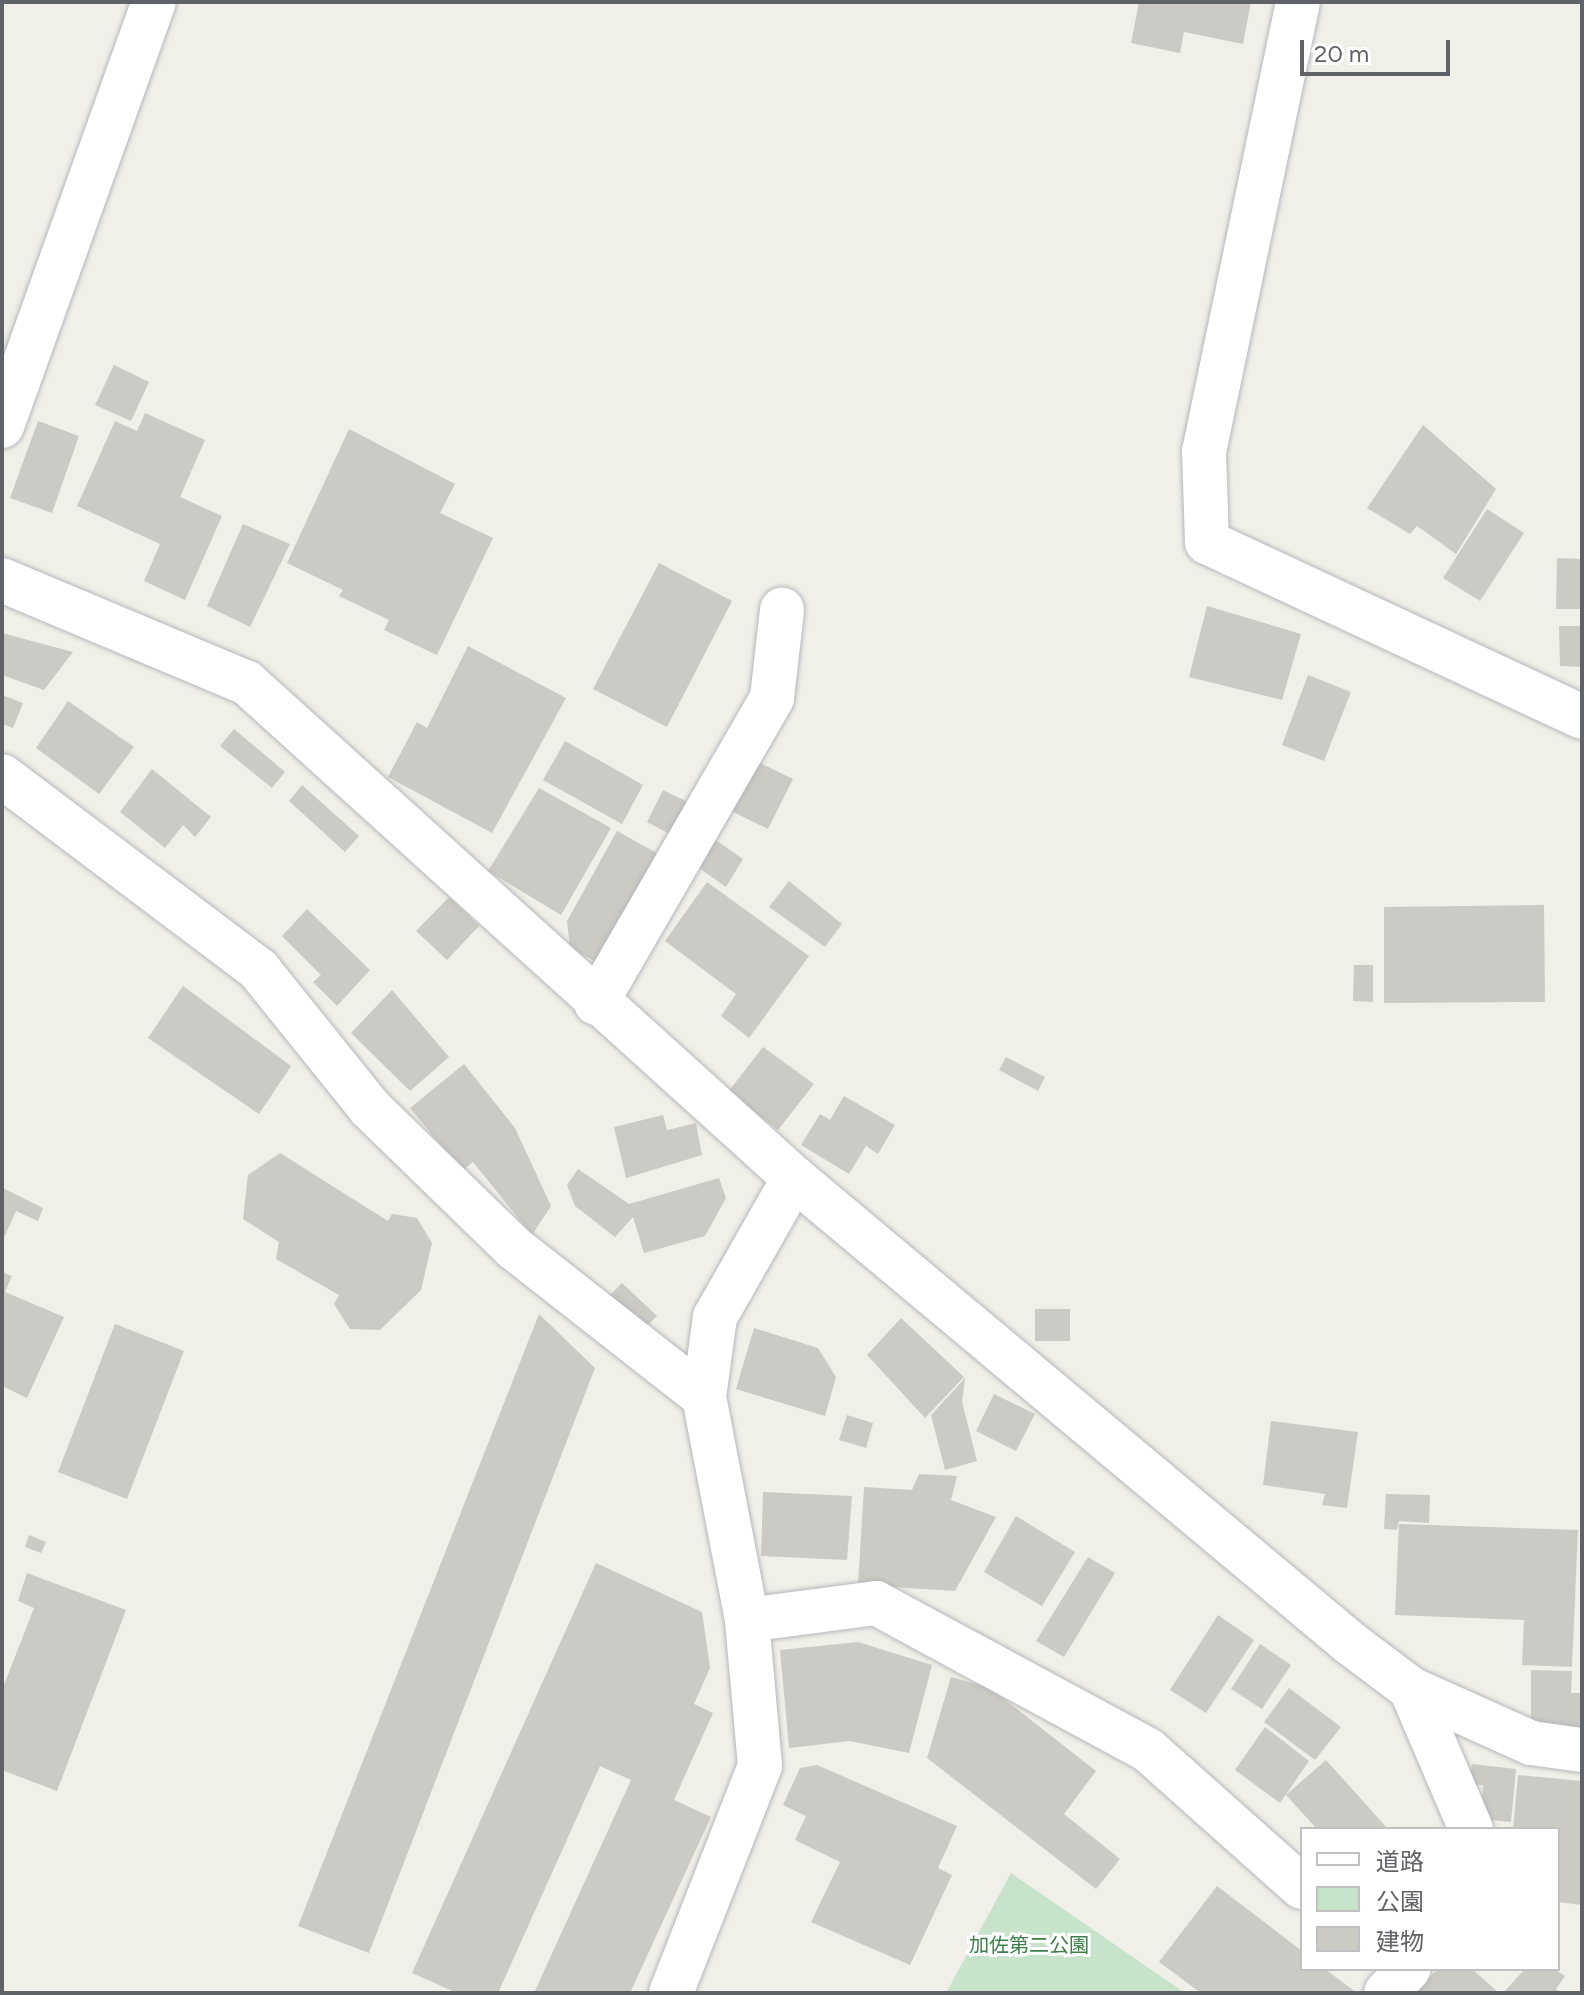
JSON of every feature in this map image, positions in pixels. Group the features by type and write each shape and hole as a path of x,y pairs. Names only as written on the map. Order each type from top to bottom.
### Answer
{"street":[{"path":"2,426 154,2"},
{"path":"1298,2 1204,451 1207,542 1582,717"},
{"path":"2,580 247,683 596,1003 794,1178 1187,1512 1411,1689 1531,1743 1582,1750"},
{"path":"596,1003 772,698 782,610"},
{"path":"2,776 259,970 370,1108 514,1248 704,1397"},
{"path":"671,1993 760,1766 747,1620 704,1397 715,1317 794,1178"},
{"path":"747,1620 876,1603 1148,1750 1300,1885"},
{"path":"1411,1689 1470,1827"}],"green space":[{"name":"加佐第二公園","path":"1011,1873 1185,1993 946,1993"}],"building":[{"path":"1139,2 1251,2 1243,44 1184,32 1180,53 1131,43"},
{"path":"114,365 149,382 131,421 95,405"},
{"path":"145,413 205,440 180,497 222,516 185,600 144,581 160,544 77,506 115,421 137,431"},
{"path":"38,421 79,436 52,513 10,498"},
{"path":"1423,425 1496,489 1456,554 1417,526 1410,534 1367,508"},
{"path":"349,429 455,484 440,513 493,538 437,655 384,630 389,620 339,596 343,590 287,563"},
{"path":"1487,509 1524,533 1480,601 1443,578"},
{"path":"243,524 290,544 250,627 207,606"},
{"path":"1557,558 1582,559 1581,609 1556,609"},
{"path":"659,563 732,601 667,727 593,689"},
{"path":"1207,606 1301,634 1282,700 1189,677"},
{"path":"1559,626 1582,626 1582,667 1560,666"},
{"path":"2,633 73,652 44,690 2,675"},
{"path":"468,646 566,698 492,833 388,777 417,722 427,728"},
{"path":"1308,675 1351,692 1324,761 1282,745"},
{"path":"2,695 23,703 13,728 2,724"},
{"path":"68,701 134,747 99,794 36,748"},
{"path":"234,729 285,772 272,788 220,746"},
{"path":"565,741 643,785 622,824 543,780"},
{"path":"756,761 793,779 768,829 731,811"},
{"path":"152,769 211,817 195,837 183,825 165,848 120,812"},
{"path":"302,785 359,836 345,852 289,801"},
{"path":"539,788 611,828 561,915 488,871"},
{"path":"663,790 694,805 677,838 647,822"},
{"path":"617,831 664,857 604,966 570,948 567,921"},
{"path":"713,838 743,859 726,887 696,866"},
{"path":"789,881 842,924 825,947 769,907"},
{"path":"707,882 809,956 749,1038 721,1016 736,994 665,941"},
{"path":"449,897 479,926 447,960 416,931"},
{"path":"1544,905 1545,1002 1384,1003 1384,907"},
{"path":"307,909 370,970 337,1006 313,982 321,975 282,936"},
{"path":"1354,965 1373,965 1373,1002 1353,1001"},
{"path":"183,986 291,1066 259,1114 148,1038"},
{"path":"392,990 449,1057 410,1091 351,1033"},
{"path":"763,1047 814,1084 778,1130 728,1092"},
{"path":"1006,1057 1045,1077 1038,1091 999,1070"},
{"path":"464,1064 515,1128 551,1206 532,1235 473,1162 462,1171 410,1108"},
{"path":"844,1096 895,1125 878,1154 866,1146 849,1174 801,1145 820,1114 830,1120"},
{"path":"663,1115 667,1130 696,1123 702,1155 626,1178 614,1127"},
{"path":"280,1153 388,1221 392,1214 417,1218 432,1243 421,1290 380,1330 350,1329 334,1304 339,1295 276,1259 279,1242 243,1219 248,1175"},
{"path":"578,1169 629,1204 719,1178 726,1198 705,1236 644,1253 633,1217 615,1237 575,1206 567,1185"},
{"path":"3,1188 43,1208 38,1221 16,1211 2,1242"},
{"path":"2,1272 12,1276 5,1292 64,1317 27,1398 2,1386"},
{"path":"622,1283 657,1316 643,1330 609,1296"},
{"path":"1035,1309 1070,1309 1070,1341 1035,1341"},
{"path":"539,1314 595,1368 369,1953 298,1926"},
{"path":"901,1318 964,1377 925,1418 867,1355"},
{"path":"115,1324 184,1351 127,1499 58,1472"},
{"path":"754,1328 818,1348 836,1377 825,1416 736,1389"},
{"path":"965,1378 962,1402 977,1461 945,1470 931,1415"},
{"path":"994,1394 1035,1414 1016,1451 976,1431"},
{"path":"847,1415 873,1423 866,1448 839,1440"},
{"path":"1271,1421 1358,1432 1347,1508 1322,1505 1325,1494 1263,1485"},
{"path":"919,1474 957,1476 951,1500 996,1517 955,1591 858,1585 864,1487 912,1490"},
{"path":"763,1492 852,1496 847,1560 761,1556"},
{"path":"1386,1494 1430,1495 1429,1523 1399,1521 1397,1530 1384,1529"},
{"path":"1016,1516 1075,1552 1042,1606 984,1572"},
{"path":"1399,1524 1578,1530 1572,1667 1522,1665 1524,1620 1395,1615"},
{"path":"29,1535 46,1542 41,1553 25,1547"},
{"path":"1088,1557 1115,1573 1064,1657 1036,1641"},
{"path":"596,1563 702,1612 710,1668 694,1704 713,1713 674,1800 711,1817 630,1993 534,1993 631,1780 600,1766 498,1993 457,1993 412,1973"},
{"path":"27,1573 126,1610 57,1791 2,1770 2,1690 34,1608 18,1601"},
{"path":"1218,1615 1254,1640 1206,1713 1170,1690"},
{"path":"858,1642 932,1665 909,1753 850,1741 789,1748 780,1650"},
{"path":"1260,1644 1291,1665 1262,1709 1231,1689"},
{"path":"1531,1670 1572,1671 1571,1693 1582,1693 1582,1729 1531,1727"},
{"path":"951,1677 990,1688 1096,1771 1064,1814 1120,1859 1096,1889 927,1758"},
{"path":"1289,1688 1341,1727 1315,1760 1264,1722"},
{"path":"1265,1727 1309,1761 1280,1803 1235,1770"},
{"path":"1326,1760 1386,1827 1315,1827 1286,1795"},
{"path":"1472,1764 1516,1769 1511,1822 1482,1819 1483,1785 1469,1784"},
{"path":"817,1765 957,1826 938,1868 952,1875 910,1965 811,1922 840,1862 795,1840 806,1816 783,1805 800,1768"},
{"path":"1518,1775 1582,1781 1582,1905 1560,1902 1560,1827 1513,1827"},
{"path":"1217,1886 1300,1949 1300,1971 1328,1971 1357,1993 1201,1993 1159,1962"},
{"path":"1436,1971 1474,1971 1499,1993 1414,1993"},
{"path":"1523,1971 1557,1971 1565,1976 1556,1989 1561,1993 1503,1993"}]}
